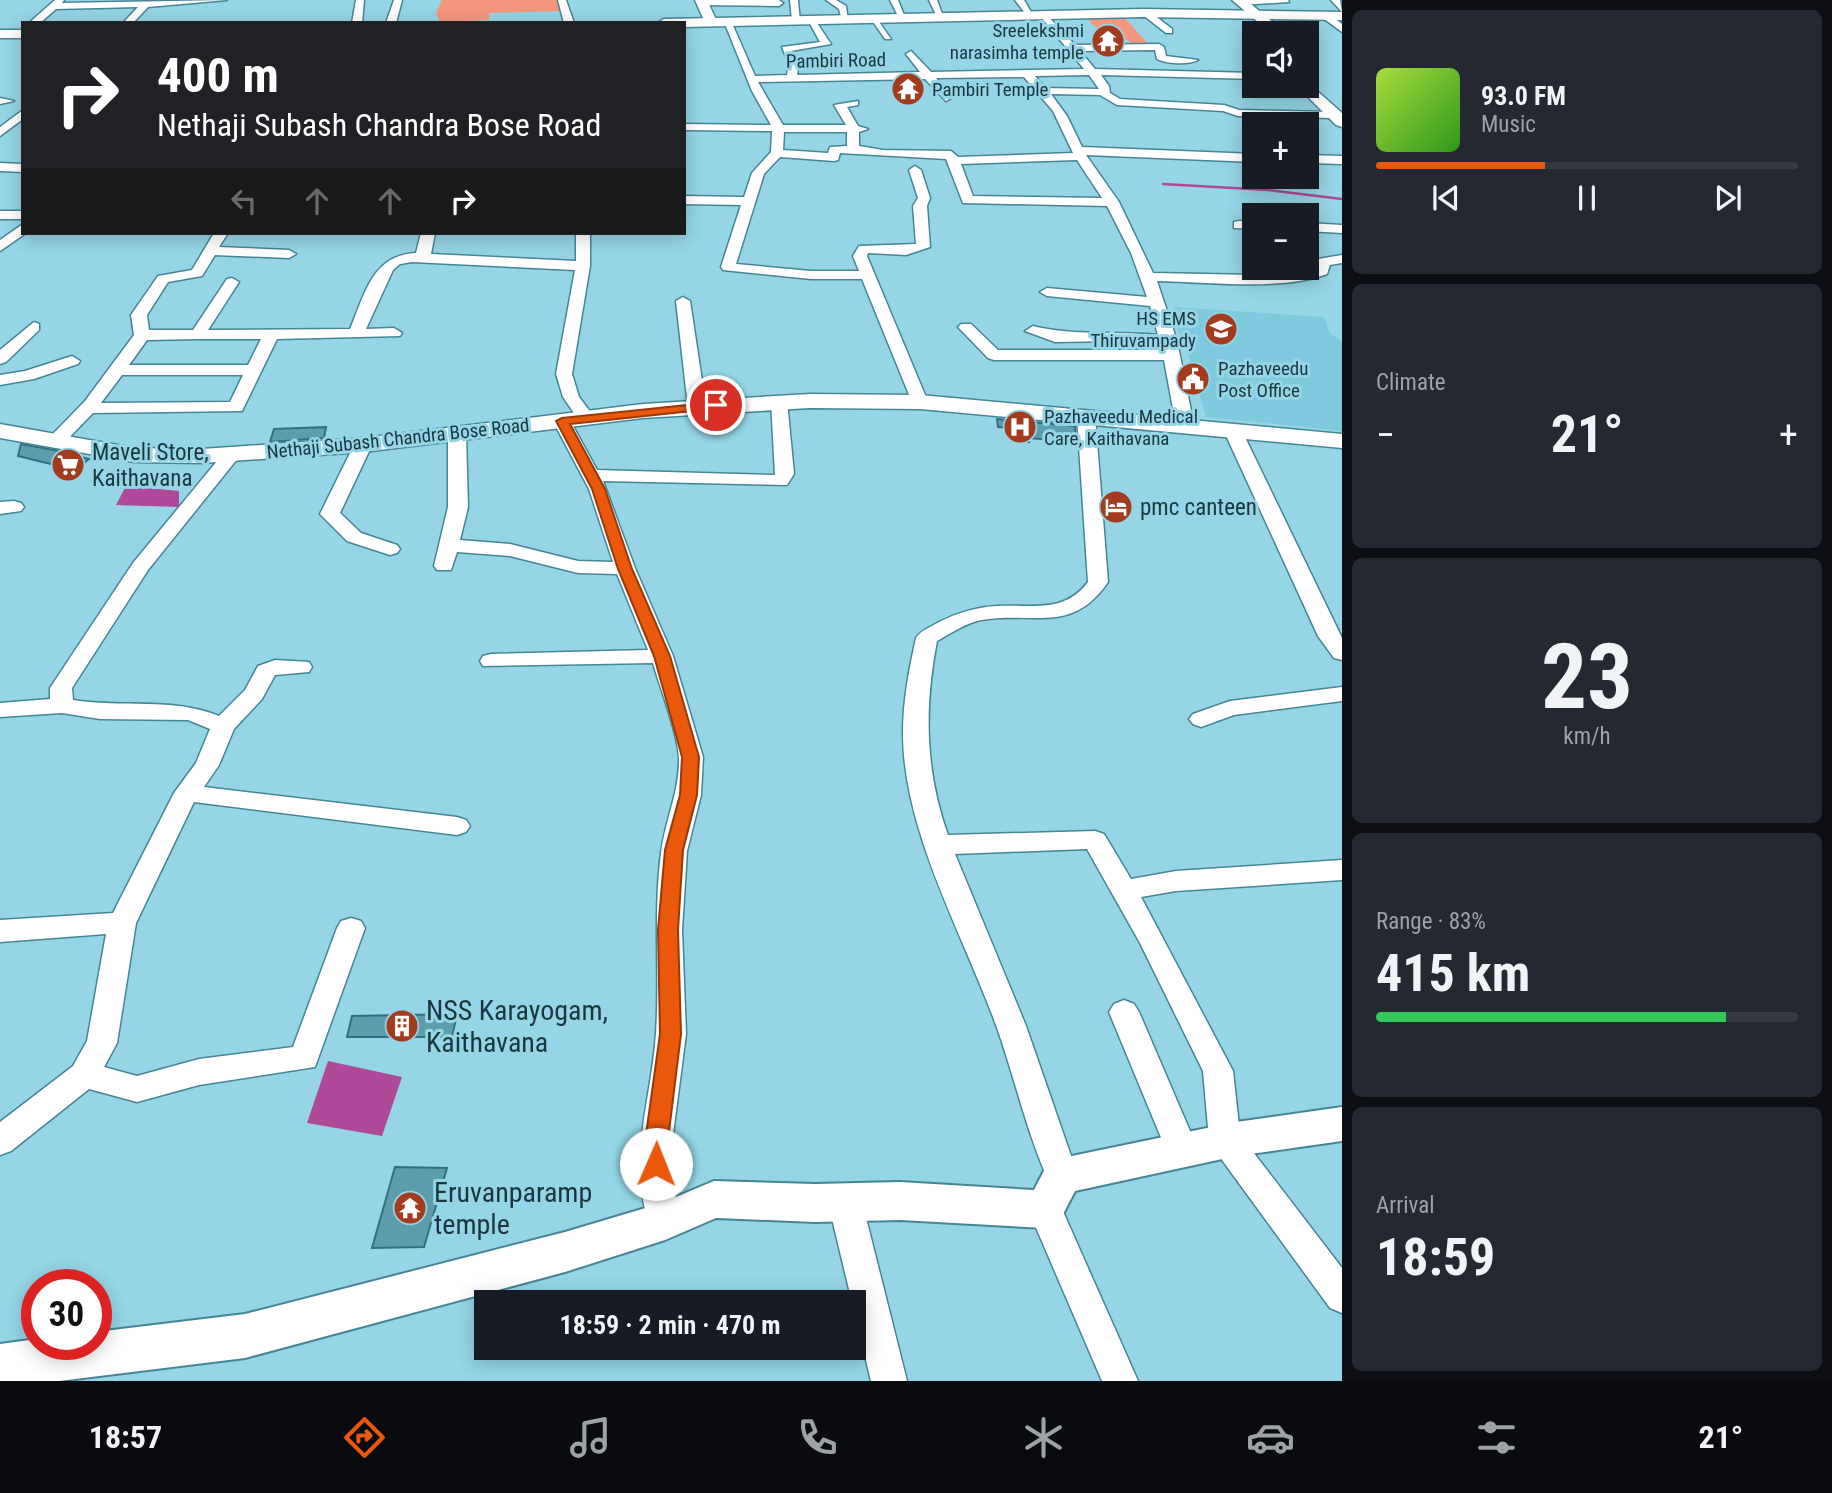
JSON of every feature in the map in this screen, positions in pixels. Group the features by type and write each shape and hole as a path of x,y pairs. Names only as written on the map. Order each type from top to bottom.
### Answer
{"main road":[{"path":"702,2 719,22"},
{"path":"1241,2 1266,21"},
{"path":"686,23 1146,13 1342,16"},
{"path":"1,35 21,34"},
{"path":"1316,98 1338,119"},
{"name":"Nethaji Subash Chandra Bose Road","path":"0,431 134,455 202,456 363,445 697,407 779,401 920,402 1342,441"}],"street":[{"path":"36,21 56,3 145,4 223,0"},
{"path":"357,21 360,0"},
{"path":"392,21 398,0"},
{"path":"562,0 568,21"},
{"path":"794,0 797,20"},
{"path":"830,0 843,8 845,19"},
{"path":"894,0 904,18"},
{"path":"933,0 941,17"},
{"path":"1019,0 1072,48 1104,86 1105,92"},
{"path":"1335,0 1342,9"},
{"path":"702,2 741,1 779,5"},
{"path":"1241,2 1285,2"},
{"path":"130,21 145,4"},
{"path":"1146,13 1169,32"},
{"path":"1326,16 1342,29"},
{"path":"872,18 888,37"},
{"path":"794,79 791,74 794,64 785,49 826,44 813,20"},
{"path":"719,22 754,79 757,91 778,126 777,153 758,173 728,267 811,275 869,275"},
{"path":"1072,48 1159,47 1162,59 1200,61"},
{"path":"911,54 946,98"},
{"path":"1212,61 1226,75"},
{"name":"Pambiri Road","path":"754,79 1093,72 1242,76"},
{"path":"1027,73 1059,112 1080,154 1114,202 1149,277 1171,348 1185,425"},
{"path":"1042,91 1105,92 1117,102 1150,106 1338,119"},
{"path":"853,103 840,104 858,129 853,149"},
{"path":"1,131 21,115"},
{"path":"686,127 858,129"},
{"path":"777,153 834,157 834,150 853,149 882,154 951,155 962,200 1114,202"},
{"path":"953,161 1175,152 1242,157"},
{"path":"1319,159 1342,160"},
{"path":"0,167 21,168"},
{"path":"915,170 930,198 920,206 923,247 906,251 864,249 860,256 920,402"},
{"path":"686,200 748,201"},
{"path":"0,215 21,215"},
{"path":"1319,227 1342,229"},
{"path":"0,247 21,230"},
{"path":"55,442 89,408 119,370 142,335 139,315 163,279 197,272 220,235"},
{"path":"425,257 423,251 427,235"},
{"path":"583,235 583,266 564,374 574,420 591,475 625,569 662,656 691,757 691,777 676,836 668,930 671,1034 656,1142 657,1187 665,1221"},
{"path":"209,251 289,254"},
{"path":"356,334 366,307 391,263 425,257 583,266"},
{"path":"1149,277 1255,279 1291,276 1319,273 1323,262 1342,259"},
{"path":"197,335 232,282"},
{"path":"1047,292 1157,302"},
{"path":"683,301 697,407"},
{"path":"0,359 34,327"},
{"path":"967,327 994,355 1171,348"},
{"path":"1033,331 1055,337 1117,337 1171,348"},
{"path":"142,335 394,333"},
{"path":"89,408 236,407 271,334"},
{"path":"0,380 27,376 72,361"},
{"path":"119,370 253,370"},
{"path":"591,475 780,481 785,474 779,401"},
{"path":"1086,416 1098,582 1089,599 1081,605 1050,612 981,614 949,625 927,638 919,664 914,744 923,799 1004,1006 1054,1193 1120,1381"},
{"path":"1233,431 1329,636 1342,653"},
{"path":"444,566 458,507 457,435"},
{"path":"363,445 330,514 354,537 390,549"},
{"path":"62,706 61,688 140,567 233,453"},
{"path":"449,545 510,550 579,567 625,569"},
{"path":"491,661 662,656"},
{"path":"0,1141 84,1075 102,1043 122,923 186,793 207,765 223,726 254,694 266,671 275,667 302,667"},
{"path":"1201,719 1230,708 1342,694"},
{"path":"0,710 62,706 100,712 191,713 223,726"},
{"path":"186,793 457,826"},
{"path":"940,845 1095,840 1125,890 1217,1071 1225,1139 1342,1296"},
{"path":"1125,890 1176,881 1342,870"},
{"path":"0,931 122,923"},
{"path":"84,1075 137,1089 199,1072 304,1058 351,928"},
{"path":"1124,1013 1183,1152"},
{"path":"0,1366 245,1336 412,1294 665,1221 714,1199 845,1202 1054,1193 1225,1139 1342,1124"},
{"path":"845,1202 889,1381"}],"shaded area":[{"path":"442,0 561,0 564,11 489,13 489,20 464,21 440,21 436,13"},
{"path":"1123,16 1150,46 1133,46 1128,40 1108,41 1086,17"},
{"path":"1174,307 1324,317 1330,333 1342,342 1342,431 1206,417 1188,355 1169,310 1175,310"},
{"path":"126,486 179,491 179,507 116,505"},
{"path":"328,1061 402,1077 382,1136 307,1123"}],"building":[{"path":"997,419 1075,426 1076,442 1028,438 1029,442 1012,441 1011,428 998,427"},
{"path":"326,427 324,438 270,442 274,429"},
{"name":"Maveli Store, Kaithavana","path":"21,444 89,459 75,470 18,456"},
{"name":"NSS Karayogam, Kaithavana","path":"457,1014 452,1037 347,1037 352,1016"},
{"name":"Eruvanparamp temple","path":"395,1167 447,1168 424,1247 372,1248"}],"waterway":[{"path":"1163,184 1268,190 1342,199"}],"place":[{"name":"Sreelekshmi narasimha temple","path":"1108,41"},
{"name":"Pambiri Temple","path":"908,89"},
{"name":"HS EMS Thiruvampady","path":"1221,329"},
{"name":"Pazhaveedu Post Office","path":"1193,379"},
{"name":"Pazhaveedu Medical Care, Kaithavana","path":"1020,427"},
{"name":"Maveli Store, Kaithavana","path":"68,465"},
{"name":"pmc canteen","path":"1116,507"},
{"name":"NSS Karayogam, Kaithavana","path":"402,1026"},
{"name":"Eruvanparamp temple","path":"410,1208"}],"route":[{"path":"656,1164 659,1115 671,1034 668,930 674,850 689,795 691,757 662,656 641,611 598,489 562,421 716,405"}]}
